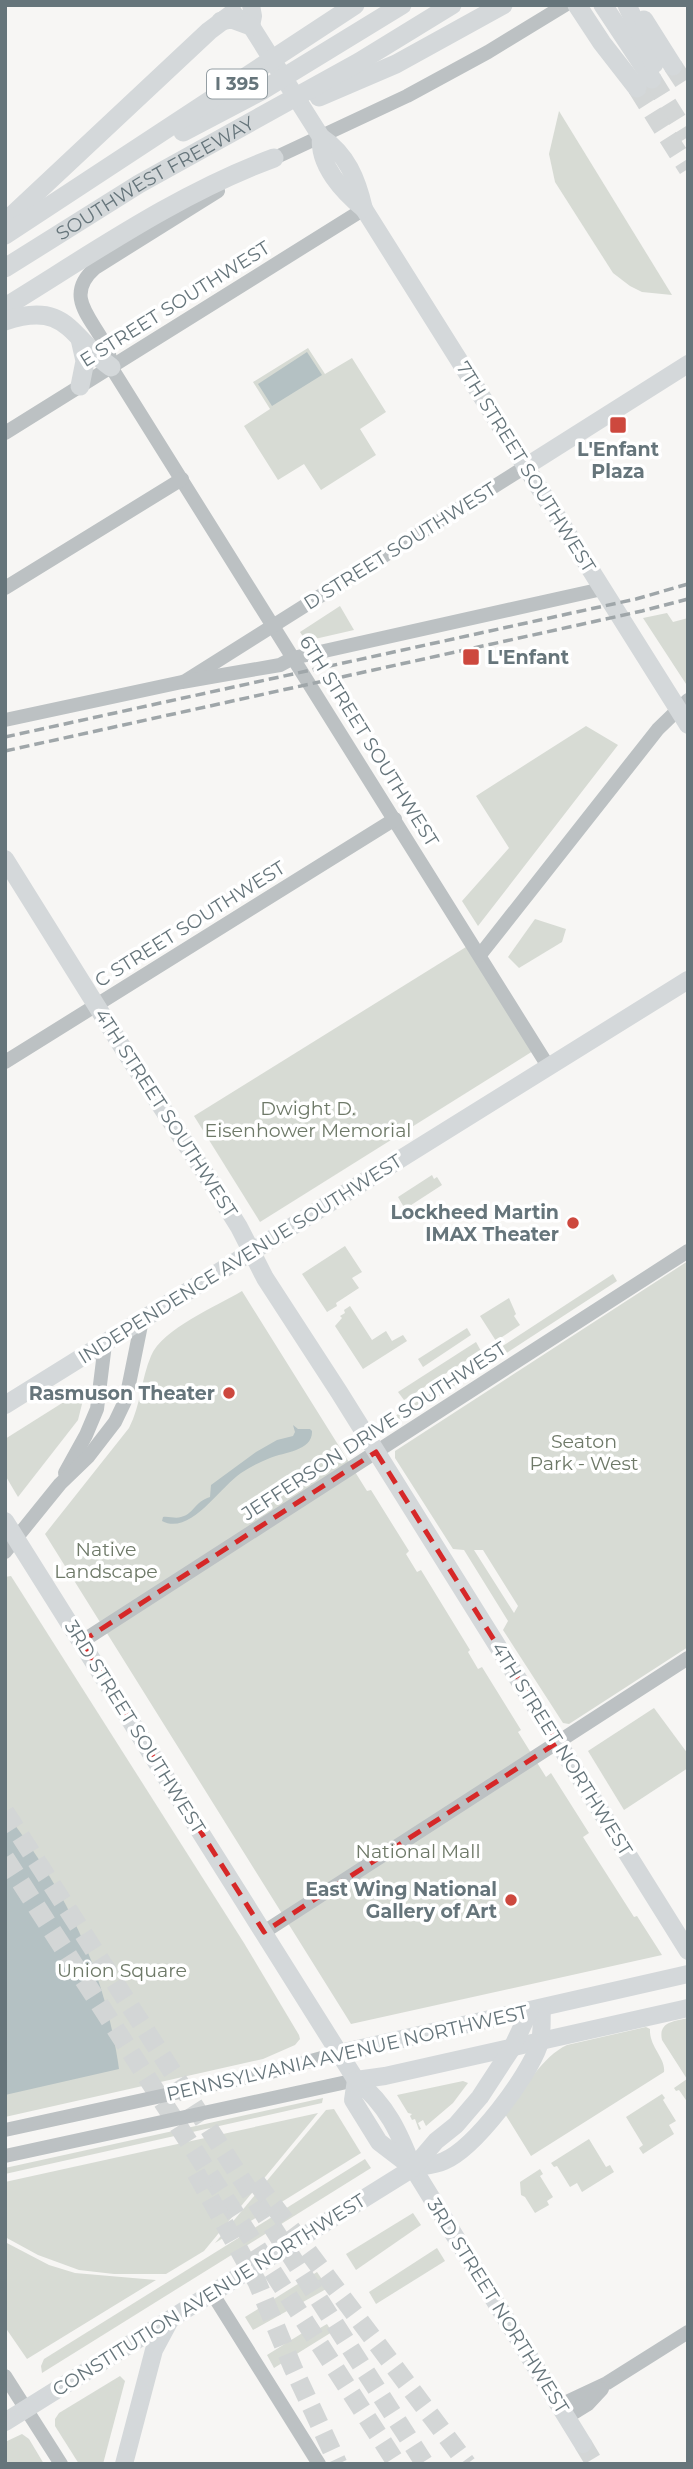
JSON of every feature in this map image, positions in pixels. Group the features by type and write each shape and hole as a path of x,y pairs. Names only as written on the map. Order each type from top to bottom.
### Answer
{"highway":[{"name":"SOUTHWEST FREEWAY","path":"5,235 355,5"},
{"path":"118,162 212,119 285,78 402,5"},
{"name":"SOUTHWEST FREEWAY","path":"5,268 139,184 378,51 452,5"},
{"path":"213,144 396,64 503,5"},
{"path":"627,5 655,77"},
{"path":"635,5 655,77"},
{"path":"574,8 602,43 655,77"},
{"path":"606,9 655,77"},
{"path":"233,11 232,19 251,26"},
{"path":"5,222 233,11"},
{"path":"5,307 180,199 231,174 274,158"},
{"path":"5,321 30,315 46,317 68,326 98,358 111,367"},
{"path":"78,335 85,354 80,386"}],"main road":[{"path":"233,11 253,16 251,26"},
{"name":"7TH STREET SOUTHWEST","path":"251,26 316,129 337,147 358,182 364,209 603,589 682,704 688,725"},
{"name":"D STREET SOUTHWEST","path":"525,467 688,364"},
{"name":"4TH STREET SOUTHWEST","path":"5,859 214,1187 265,1278 436,1548"},
{"name":"INDEPENDENCE AVENUE SOUTHWEST","path":"5,1405 688,980"},
{"name":"3RD STREET SOUTHWEST","path":"5,1521 10,1545 81,1642 264,1932"},
{"name":"4TH STREET NORTHWEST","path":"436,1548 688,1951"},
{"name":"3RD STREET NORTHWEST","path":"264,1932 356,2080 376,2095 400,2136 413,2168 583,2444"},
{"name":"PENNSYLVANIA AVENUE NORTHWEST","path":"340,2053 688,1974"},
{"name":"PENNSYLVANIA AVENUE NORTHWEST","path":"356,2080 688,2008"},
{"name":"CONSTITUTION AVENUE NORTHWEST","path":"413,2168 446,2161 471,2141 494,2116 527,2069 540,2042 536,2009"},
{"name":"CONSTITUTION AVENUE NORTHWEST","path":"5,2422 413,2168 436,2141 468,2112 536,2009"},
{"path":"124,2464 154,2350 173,2317"}],"street":[{"name":"6TH STREET SOUTHWEST","path":"548,1066 111,367 108,351 83,308 80,293 88,275 95,268 274,158 316,129 429,84 574,8"},
{"name":"E STREET SOUTHWEST","path":"5,433 364,209"},
{"name":"D STREET SOUTHWEST","path":"183,682 525,467"},
{"path":"5,588 182,479"},
{"path":"5,720 183,682 280,665 293,658 603,589"},
{"path":"480,955 658,729 682,704"},
{"name":"C STREET SOUTHWEST","path":"5,1062 395,819"},
{"name":"JEFFERSON DRIVE SOUTHWEST","path":"81,1642 688,1251"},
{"path":"10,1545 60,1484 88,1457 122,1410 142,1321"},
{"path":"60,1484 97,1409 105,1344"},
{"path":"264,1932 688,1658"},
{"name":"PENNSYLVANIA AVENUE NORTHWEST","path":"5,2130 267,2073 340,2053"},
{"name":"PENNSYLVANIA AVENUE NORTHWEST","path":"5,2156 356,2080"},
{"path":"212,2293 319,2464"},
{"path":"564,2411 688,2332"},
{"path":"5,2376 61,2464"}],"highlighted area":[{"path":"376,1452 558,1742 264,1932 81,1642"}],"green space":[{"path":"559,111 672,295 642,292 613,273 555,182 549,154"},
{"path":"308,348 325,374 352,358 386,412 360,429 376,455 321,490 304,464 278,480 244,426 270,409 253,382"},
{"path":"340,606 354,630 306,641 300,632"},
{"path":"667,613 673,622 688,618 688,687 643,618"},
{"path":"586,726 618,745 478,926 462,901 509,848 476,796"},
{"path":"535,919 566,929 562,942 519,968 508,957"},
{"name":"Dwight D. Eisenhower Memorial","path":"466,947 533,1051 260,1222 194,1116"},
{"path":"432,1175 434,1179 437,1177 442,1185 405,1209 398,1197"},
{"path":"345,1246 362,1272 352,1278 359,1288 327,1312 302,1274"},
{"name":"Seaton Park - West","path":"688,1261 688,1647 569,1724 563,1723 503,1630 508,1621 464,1550 453,1549 395,1458 395,1451","holes":["474,1550 483,1550 518,1606 514,1613"]},
{"path":"613,1274 617,1281 502,1356 498,1349"},
{"name":"National Mall","path":"242,1291 367,1491 371,1490 409,1551 406,1554 417,1572 421,1570 470,1650 468,1652 478,1669 482,1667 546,1777 551,1773 589,1833 583,1837 634,1917 637,1916 662,1955 351,2024 45,1534 129,1428 151,1356 157,1346 178,1328"},
{"path":"509,1298 516,1314 514,1316 520,1325 496,1341 480,1316"},
{"path":"350,1306 372,1340 386,1331 392,1341 403,1335 407,1341 363,1369 335,1326 342,1318 340,1316 345,1313 344,1310"},
{"path":"467,1328 471,1335 423,1367 418,1359"},
{"path":"476,1342 481,1351 404,1400 398,1392"},
{"path":"487,1356 491,1362 396,1424 392,1418"},
{"path":"86,1388 78,1420 18,1497 5,1475 5,1439"},
{"name":"Union Square","path":"11,1576 244,1943 299,2035 300,2039 295,2045 263,2059 5,2117 5,1577"},
{"path":"654,1708 688,1754 688,1768 624,1810 588,1751"},
{"path":"688,2018 688,2103 679,2090 674,2088 687,2079 662,2040 661,2034 668,2023"},
{"path":"646,2027 650,2029 652,2041 663,2062 664,2072 531,2156 505,2114 541,2066 567,2045"},
{"path":"463,2081 468,2083 453,2103 426,2126 423,2120 418,2123 421,2129 419,2130 415,2119 412,2120 410,2116 412,2114 408,2113 397,2095"},
{"path":"662,2094 676,2121 669,2125 674,2134 643,2154 639,2148 643,2145 626,2117"},
{"path":"323,2098 322,2103 5,2174 5,2168"},
{"path":"334,2109 361,2153 215,2243 326,2110"},
{"path":"318,2113 204,2251 166,2274 114,2274 79,2270 38,2255 5,2237 5,2182"},
{"path":"589,2139 606,2167 610,2165 614,2172 582,2192 577,2183 570,2187 557,2166 554,2167 551,2163"},
{"path":"365,2159 371,2168 42,2373 44,2359"},
{"path":"540,2169 543,2174 540,2176 553,2197 547,2201 549,2205 535,2213 521,2195 520,2182"},
{"path":"413,2213 421,2225 356,2270 346,2254"},
{"path":"5,2242 49,2265 75,2273 156,2280 27,2359 5,2327"},
{"path":"437,2248 445,2261 376,2304 369,2292"},
{"path":"317,2272 328,2288 253,2330 245,2317"},
{"path":"317,2324 320,2328 327,2324 332,2332 274,2368 267,2355"},
{"path":"120,2376 125,2381 103,2464 79,2464 55,2426 55,2419 59,2413"},
{"path":"22,2434 29,2439 44,2464 5,2464 5,2442"}],"shaded area":[{"path":"307,352 322,375 272,406 258,384"},
{"path":"293,1425 298,1429 312,1431 311,1438 303,1447 270,1458 244,1471 204,1508 183,1522 173,1524 162,1521 163,1517 179,1518 189,1513 210,1497 211,1485 256,1452 277,1440 293,1436"},
{"path":"5,1812 47,1872 80,1933 104,1998 119,2069 5,2095"}],"tunnel":[{"path":"673,66 688,89"},
{"path":"652,79 688,137"},
{"path":"637,88 688,169"},
{"path":"5,1812 425,2464"},
{"path":"5,1858 397,2464"},
{"path":"196,2173 257,2282 338,2464"},
{"path":"256,2182 467,2464"},
{"path":"583,2444 595,2464"}],"railway":[{"path":"5,737 636,599 688,584"},
{"path":"5,751 688,599"}],"place":[{"name":"L'Enfant Plaza","path":"618,425"},
{"name":"L'Enfant","path":"471,657"},
{"name":"Lockheed Martin IMAX Theater","path":"573,1223"},
{"name":"Rasmuson Theater","path":"229,1393"},
{"name":"East Wing National Gallery of Art","path":"511,1900"}],"park label":[{"name":"Native Landscape","path":"106,1560"}]}
